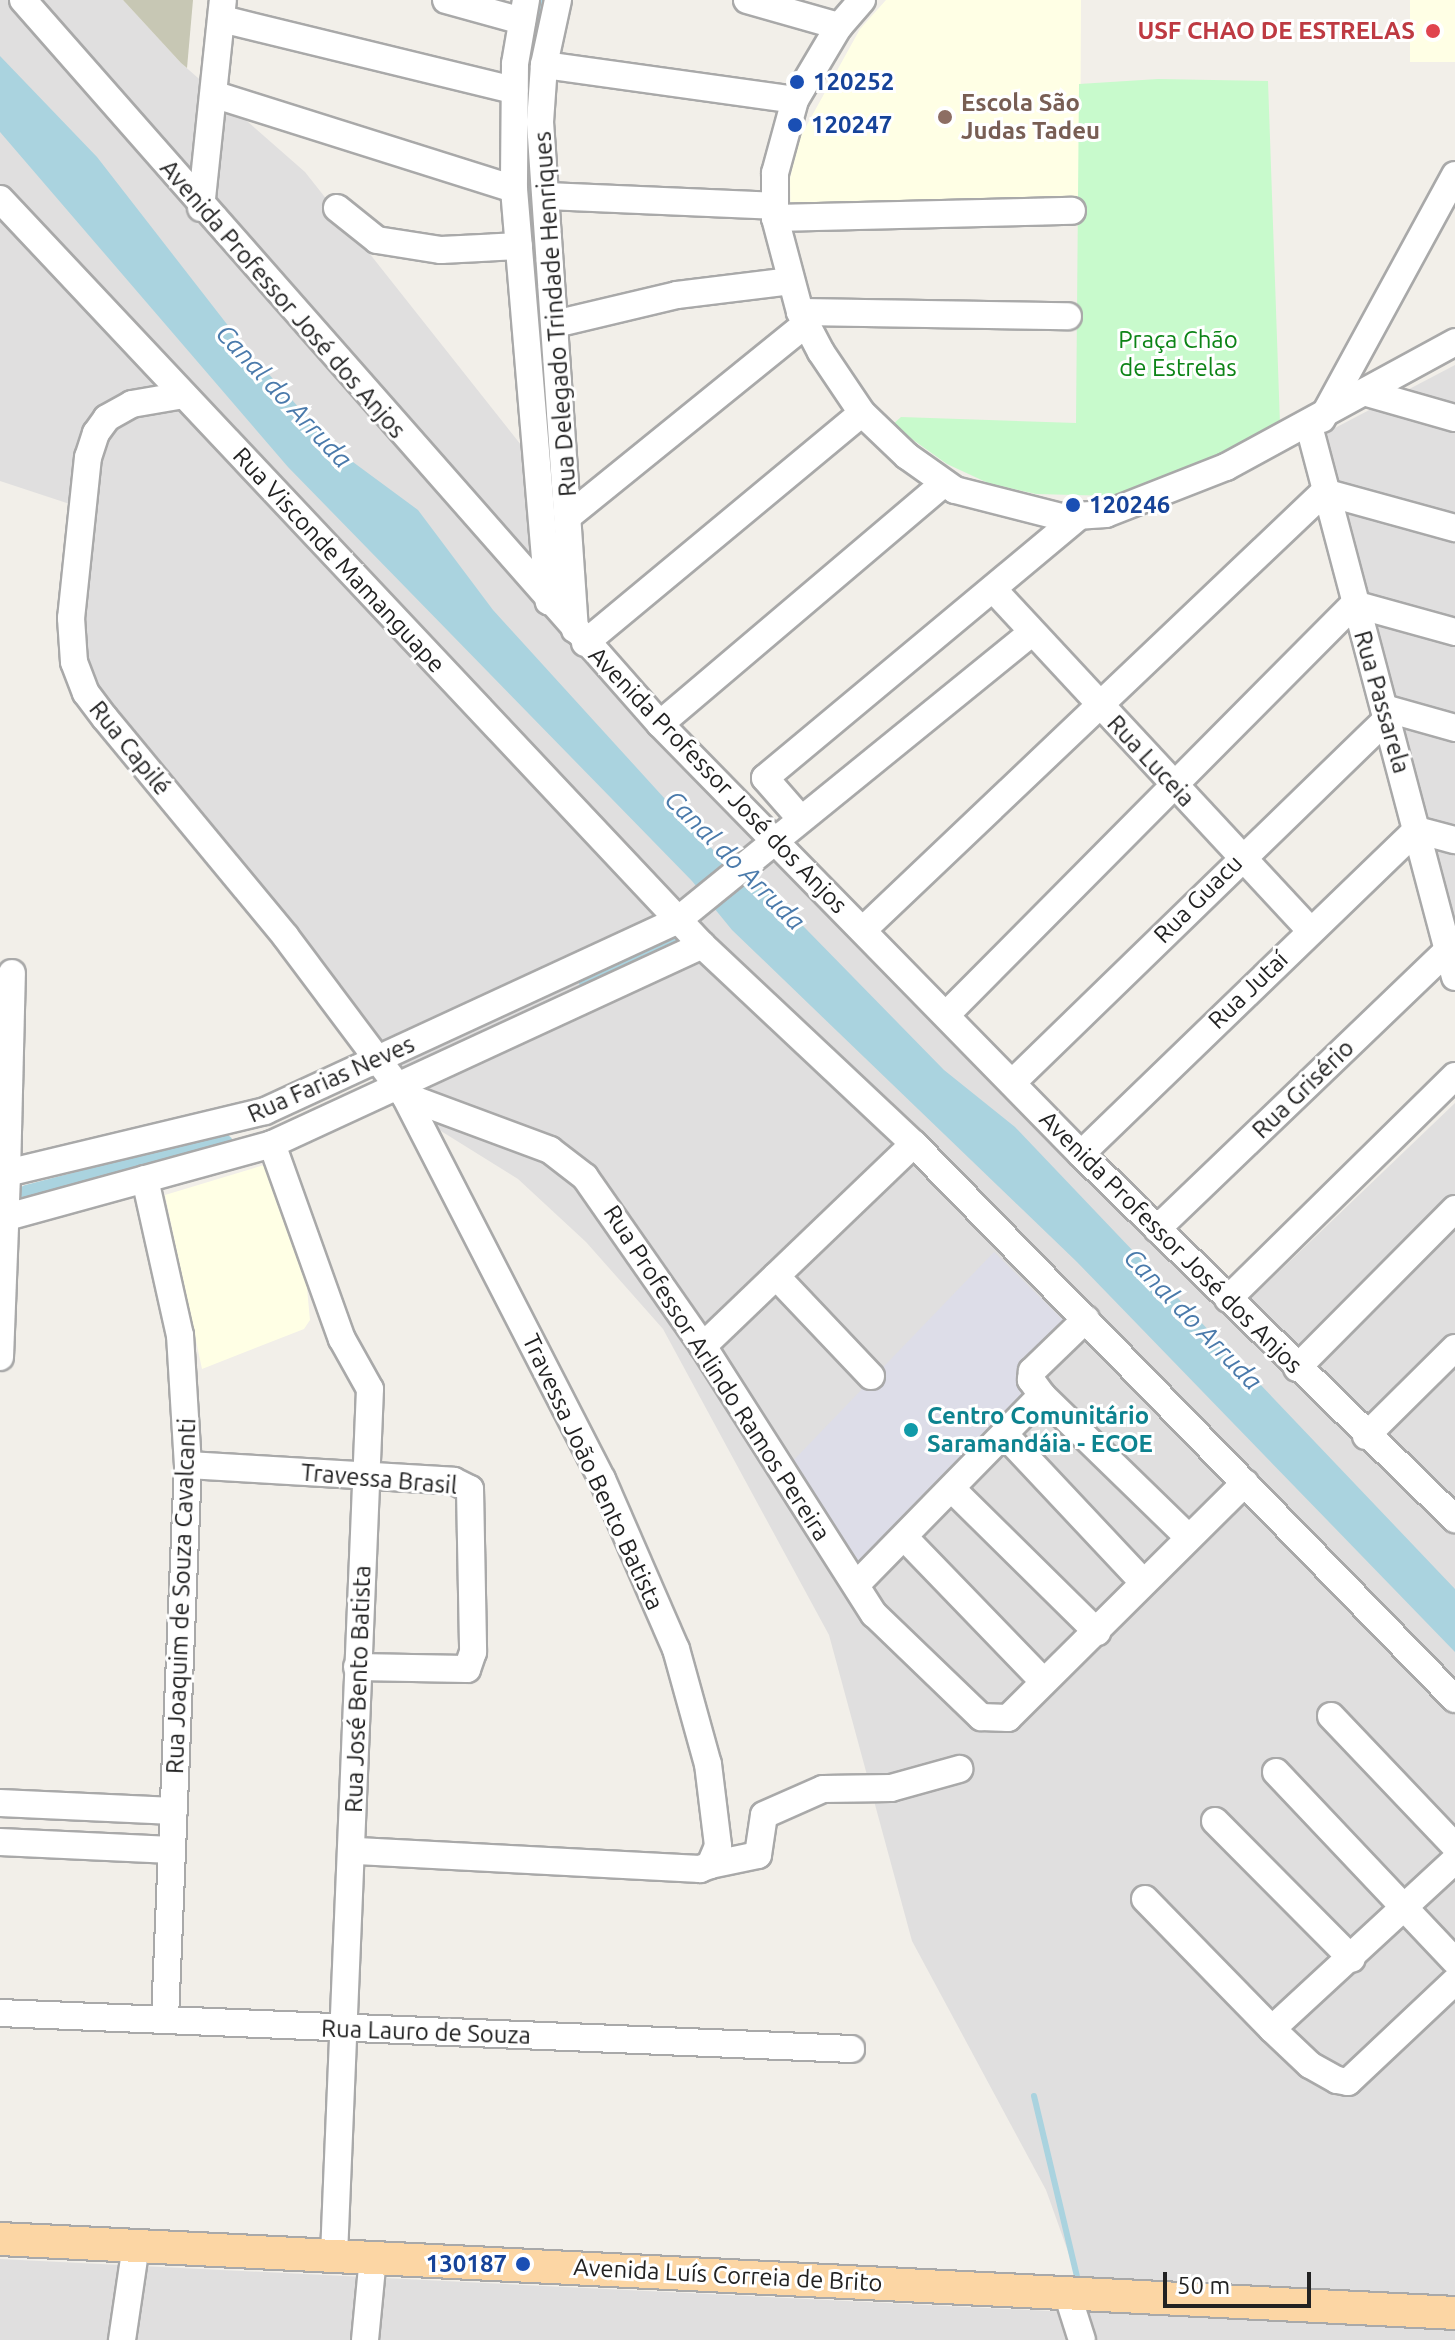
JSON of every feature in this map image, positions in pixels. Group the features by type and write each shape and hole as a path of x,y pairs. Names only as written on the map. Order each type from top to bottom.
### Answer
{"main road":[{"name":"Avenida Luís Correia de Brito","path":"0,2239 1455,2313"}],"street":[{"name":"Avenida Professor José dos Anjos","path":"23,0 201,208 765,846 863,930 1081,1154 1366,1436 1455,1519"},
{"path":"446,0 524,10"},
{"name":"Rua Delegado Trindade Henriques","path":"558,0 544,65 540,122 580,636"},
{"path":"747,0 839,26"},
{"path":"862,0 839,26 795,100 775,173 774,212 803,318 862,413 944,483 1017,509 1078,517 1106,514 1168,492 1315,422 1455,342"},
{"path":"201,208 216,95 223,9 514,90"},
{"name":"Rua Delegado Trindade Henriques","path":"524,10 514,90 514,189 549,602"},
{"path":"544,65 795,100"},
{"path":"216,95 514,189"},
{"path":"1315,422 1454,179"},
{"path":"547,196 774,212 1072,211"},
{"name":"Rua Visconde Mamanguape","path":"0,199 184,395 686,913"},
{"path":"337,208 377,240 441,250 519,246"},
{"path":"555,324 677,295 791,281"},
{"path":"570,515 803,318 1068,316"},
{"path":"1367,393 1455,418"},
{"name":"Rua Capilé","path":"184,395 132,404 107,418 96,433 88,457 71,618 74,662 86,693 105,718 394,1078"},
{"path":"580,636 862,413"},
{"name":"Rua Passarela","path":"1315,422 1324,492 1452,950 1455,977"},
{"path":"660,724 944,483"},
{"path":"863,930 1101,708 1324,492 1455,528"},
{"path":"800,818 765,778 1078,517"},
{"name":"Rua Luceia","path":"994,590 1170,785 1310,930"},
{"path":"947,1014 1170,785 1354,604 1455,632"},
{"name":"Rua Farias Neves","path":"3,1217 272,1144 686,913 1031,633"},
{"path":"1386,713 1455,728"},
{"name":"Rua Guacu","path":"1012,1083 1386,713"},
{"path":"1417,830 1455,840"},
{"name":"Rua Jutaí","path":"1081,1154 1417,830"},
{"path":"686,913 702,945 914,1144 1455,1699"},
{"name":"Rua Farias Neves","path":"7,1173 231,1123 303,1096 394,1078 702,945"},
{"name":"Rua Grisério","path":"1157,1229 1452,950"},
{"path":"0,1357 12,973"},
{"path":"1228,1299 1455,1076"},
{"name":"Rua Professor Arlindo Ramos Pereira","path":"394,1078 572,1163 703,1346 856,1585 904,1645 981,1717 1008,1718 1042,1680"},
{"name":"Travessa João Bento Batista","path":"394,1078 602,1479 676,1649 708,1764 718,1846 705,1867"},
{"name":"Rua José Bento Batista","path":"272,1144 342,1339 370,1389 334,2254"},
{"path":"703,1346 914,1144"},
{"name":"Rua Joaquim de Souza Cavalcanti","path":"145,1179 180,1335 188,1465 165,2018"},
{"path":"1297,1368 1455,1209"},
{"path":"776,1276 871,1376"},
{"path":"1086,1319 1032,1371 1031,1380 1042,1395 1188,1537"},
{"path":"1366,1436 1455,1348"},
{"path":"856,1585 1042,1395"},
{"path":"1005,1435 1143,1582"},
{"name":"Travessa Brasil","path":"188,1465 454,1481 470,1489 473,1652 461,1671 357,1667"},
{"path":"904,1537 1042,1680 1097,1632 1143,1582 1245,1483"},
{"path":"952,1489 1097,1632"},
{"path":"1331,1716 1455,1846"},
{"path":"352,1851 705,1867 758,1855 764,1815 823,1789 891,1788 959,1769"},
{"path":"1276,1772 1455,1961"},
{"path":"0,1803 174,1811"},
{"path":"1215,1821 1352,1959"},
{"path":"0,1842 172,1850"},
{"path":"1272,2029 1352,1959 1455,1860"},
{"path":"1145,1899 1310,2065 1348,2082 1455,1981"},
{"name":"Rua Lauro de Souza","path":"0,2013 851,2049"},
{"path":"122,2340 136,2245"},
{"path":"365,2340 373,2257"},
{"path":"1067,2293 1082,2340"}],"shaded area":[{"path":"0,0 123,0 181,63 305,172 563,498 583,652 1243,1306 1455,1103 1455,2340 0,2340 0,2259 1090,2313 1046,2190 912,1941 829,1635 663,1329 586,1242 518,1179 412,1113 82,699 79,596 94,512 0,481"},
{"path":"123,0 193,0 187,68 181,63"},
{"name":"Escola São Judas Tadeu","path":"886,0 1081,0 1080,213 791,224 790,179 798,141 860,29"},
{"name":"USF CHAO DE ESTRELAS","path":"1410,0 1455,0 1455,62 1410,62"},
{"path":"1455,365 1455,973 1314,439"},
{"path":"264,1165 303,1246 310,1320 304,1329 202,1369 165,1195"},
{"name":"Centro Comunitário Saramandáia - ECOE","path":"994,1252 1070,1327 1018,1381 1032,1396 858,1577 789,1465"}],"green space":[{"name":"Praça Chão de Estrelas","path":"1158,79 1268,81 1280,424 1196,471 1113,496 1036,494 988,483 947,464 892,425 901,417 1076,423 1079,84"}],"water":[{"name":"Canal do Arruda","path":"0,56 97,157 247,350 338,451 418,510 493,610 686,822 720,857 762,884 944,1070 1015,1127 1455,1589 1455,1652 1077,1262 732,930 692,881 288,467 0,132"}],"waterway":[{"path":"533,267 528,82 544,0"},
{"path":"589,983 673,944"},
{"path":"27,1195 224,1144"},
{"path":"1034,2096 1077,2276"}],"place":[{"name":"USF CHAO DE ESTRELAS","path":"1433,31"},
{"name":"120252","path":"797,82"},
{"name":"Escola São Judas Tadeu","path":"945,117"},
{"name":"120247","path":"795,125"},
{"name":"120246","path":"1073,505"},
{"name":"Centro Comunitário Saramandáia - ECOE","path":"911,1430"},
{"name":"130187","path":"523,2264"}]}
